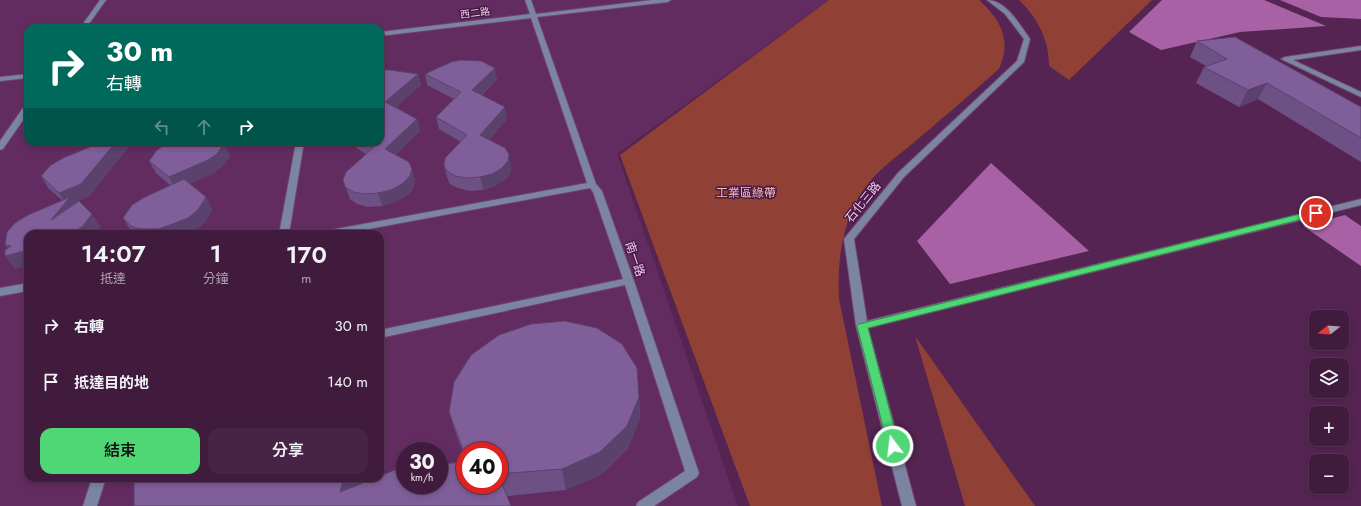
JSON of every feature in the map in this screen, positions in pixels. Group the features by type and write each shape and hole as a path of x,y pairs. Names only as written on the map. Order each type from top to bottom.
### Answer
{"street":[{"path":"86,24 103,0"},
{"name":"南一路","path":"528,0 592,185 597,191 629,281 692,473 643,506"},
{"name":"西二路","path":"384,34 668,0"},
{"name":"石化三路","path":"908,506 862,326 850,239 901,175 1020,62 1027,39 1007,13 990,0"},
{"path":"1361,48 1285,59 1361,95"},
{"path":"0,79 24,76"},
{"path":"0,147 24,113"},
{"path":"285,230 299,146"},
{"path":"347,230 592,185"},
{"path":"862,326 1361,202"},
{"path":"384,333 629,281"},
{"path":"0,292 24,288"},
{"path":"90,506 98,482"}],"shaded area":[{"path":"0,0 829,0 617,154 738,506 0,506"},
{"path":"1162,0 1264,0 1326,26 1240,32 1161,50 1129,32"},
{"path":"1280,0 1361,0 1361,19 1321,17"},
{"path":"991,163 1089,251 950,284 917,241"},
{"path":"1345,215 1361,226 1361,266 1303,226"}],"green space":[{"name":"工業區綠帶","path":"829,0 979,0 993,15 1002,31 1004,40 1003,59 999,69 888,163 872,179 862,192 848,220 839,267 839,299 882,506 750,506 620,155"},
{"path":"1019,0 1152,0 1069,80 1049,66 1045,38 1032,14"},
{"path":"915,336 1035,506 965,506"}],"building":[{"path":"1235,37 1361,107 1361,138 1267,83 1248,90 1204,67 1227,59 1197,41"},
{"path":"461,60 481,61 495,68 472,90 505,107 480,135 505,148 509,154 508,161 502,168 492,174 480,177 467,178 455,176 447,171 444,165 445,158 467,135 436,117 461,92 425,74 451,62"},
{"path":"384,70 418,74 385,102 417,119 385,149 409,162 412,169 410,176 402,184 391,190 364,194 353,192 345,187 343,180 346,172 373,148 370,146 384,146"},
{"path":"92,146 113,146 81,184 59,193 41,176 51,165 63,158"},
{"path":"163,146 222,146 217,154 208,160 169,177 149,161 157,150"},
{"path":"184,179 206,197 198,210 188,218 158,229 143,229 132,227 123,218 132,205 143,198"},
{"path":"70,197 51,220 79,201 92,214 82,227 77,230 24,230 24,251 5,256 5,250 11,246 5,245 7,232 15,223 28,215"},
{"path":"565,321 597,328 622,344 637,368 639,397 627,426 600,452 562,469 508,473 508,442 460,442 449,412 454,382 471,355 499,335 531,324"},
{"path":"448,463 456,463 456,494 506,494 511,506 134,506 135,482 343,482 340,492 365,482 384,482 384,474 396,469 396,494 448,494"}],"route":[{"path":"893,446 862,326 1316,213"}]}
